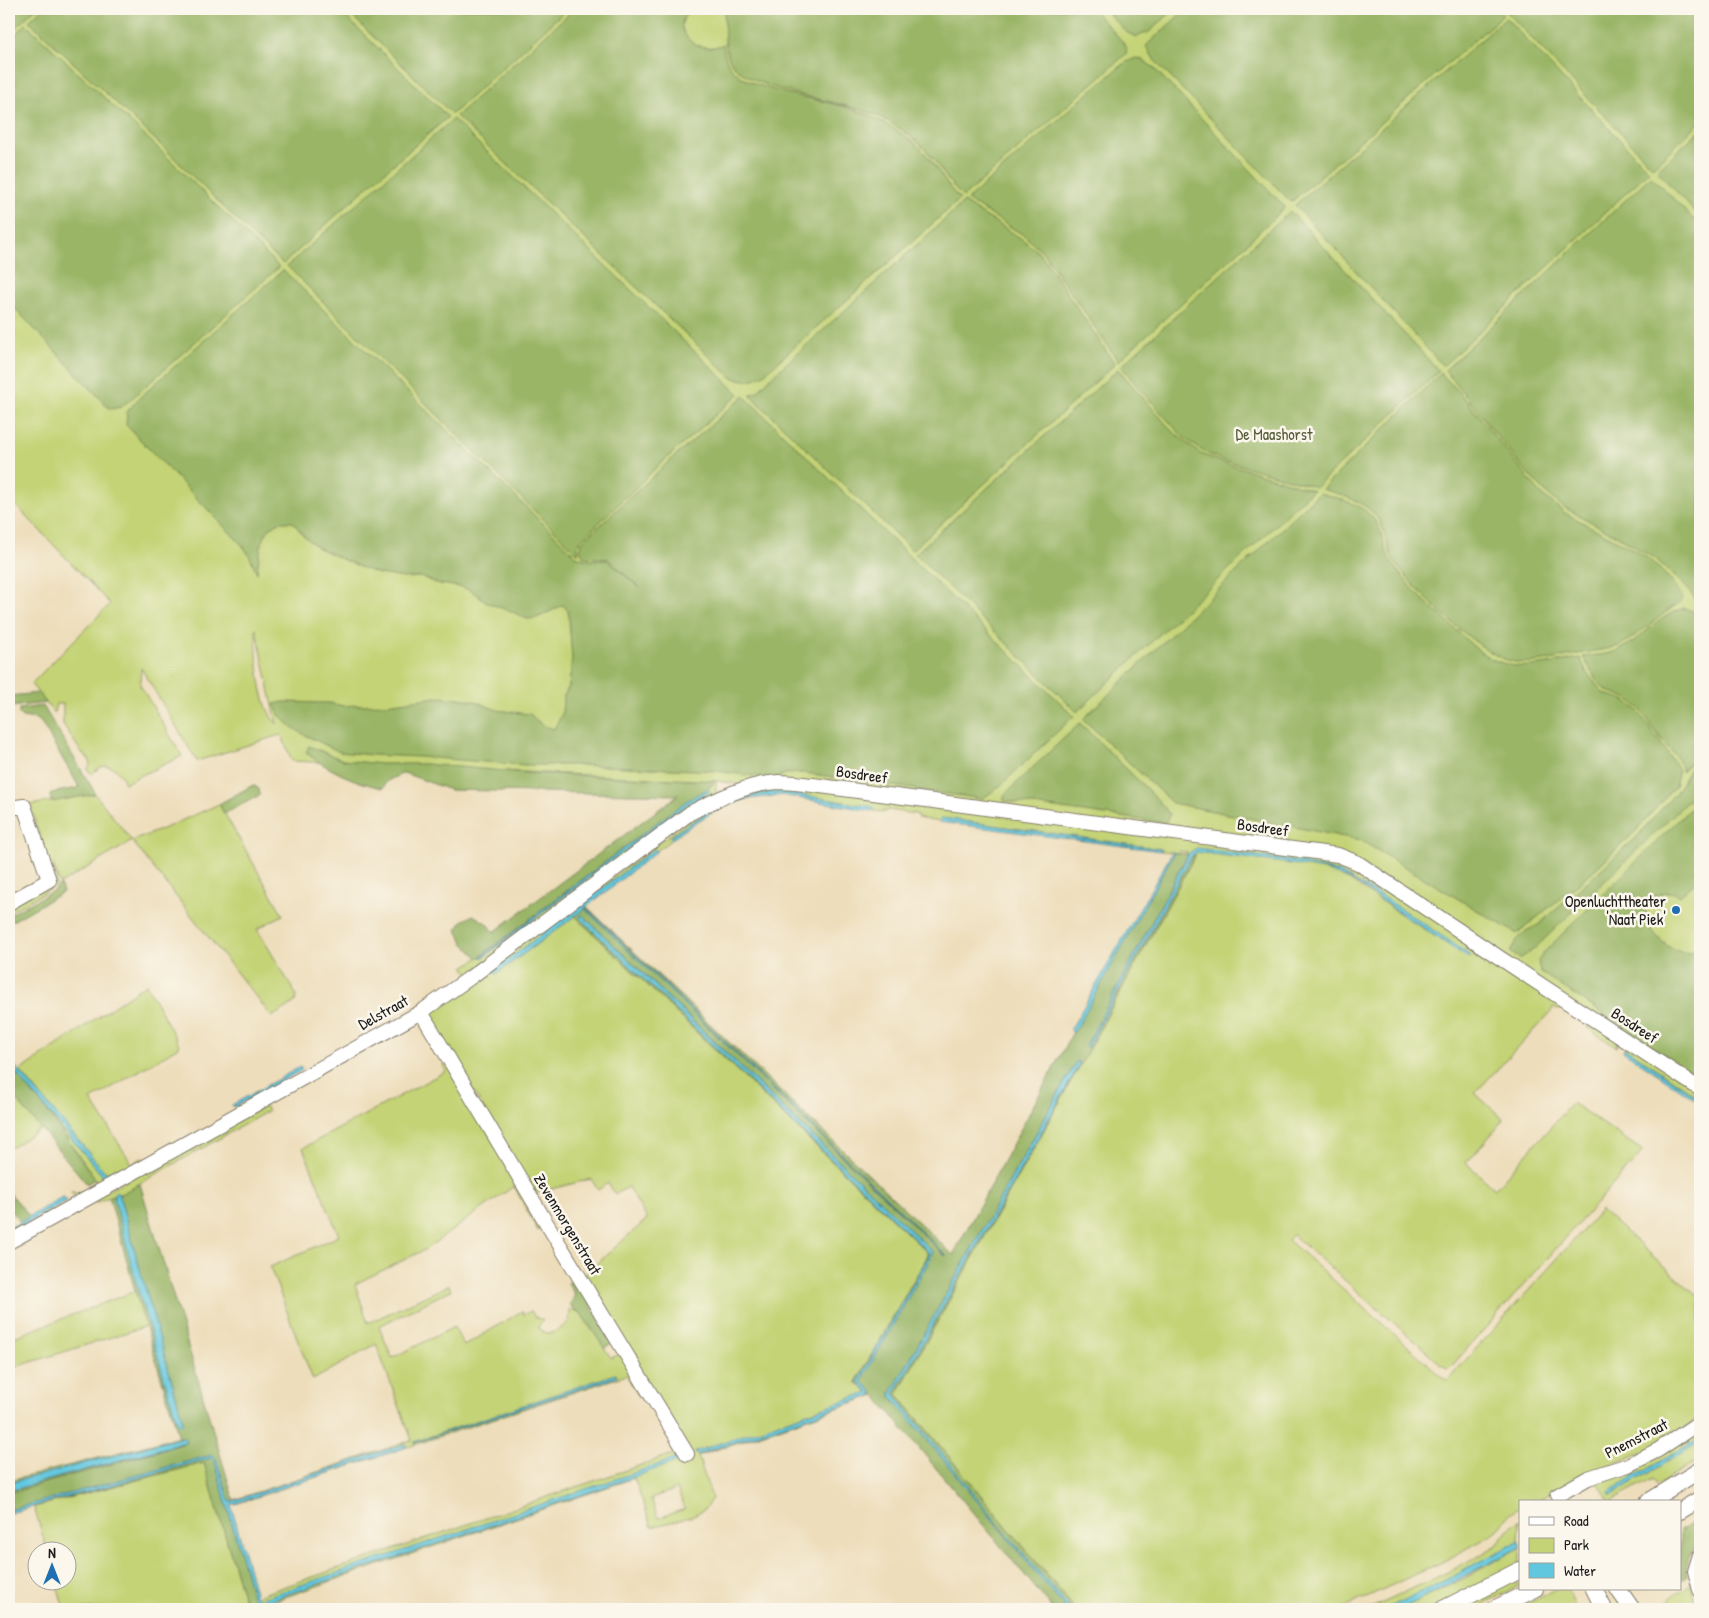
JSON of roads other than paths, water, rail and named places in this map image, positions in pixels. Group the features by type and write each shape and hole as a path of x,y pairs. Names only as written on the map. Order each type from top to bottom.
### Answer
{"main road":[{"path":"1651,1500 1700,1470"},
{"path":"1682,1509 1700,1499"},
{"path":"1443,1609 1519,1571"},
{"path":"1494,1609 1533,1590"},
{"path":"1594,1590 1604,1609"},
{"path":"1619,1590 1632,1609"}],"street":[{"name":"Bosdreef","path":"756,786 778,782 813,785 1338,855 1358,863 1700,1089"},
{"name":"Delstraat","path":"9,1242 420,1012 471,977 690,813 718,798 756,786"},
{"path":"9,808 24,806 50,880 9,903"},
{"name":"Zevenmorgenstraat","path":"420,1012 687,1454"},
{"name":"Pnemstraat","path":"1560,1499 1588,1478 1628,1465 1658,1450 1700,1422"},
{"path":"1700,1555 1695,1571 1700,1590"}],"water":[{"path":"708,789 710,792 688,804 481,957 669,814 688,800"},
{"path":"783,792 874,807 874,810 782,795 747,799 722,807 672,839 670,837 718,807 757,794"},
{"path":"941,818 1161,849 1161,851 940,822"},
{"path":"1197,848 1300,862 1340,873 1383,897 1470,956 1467,957 1351,880 1328,871 1292,864 1196,852 1191,857 1087,1048 1086,1046 1189,853"},
{"path":"654,849 657,851 575,916 496,974 493,971"},
{"path":"1173,851 1174,853 1075,1031 1072,1032 1071,1029"},
{"path":"586,910 946,1255 946,1256"},
{"path":"582,915 932,1251 930,1259 862,1380 873,1395 696,1455 695,1452 697,1451 869,1392 858,1382 930,1254 580,918"},
{"path":"1625,1048 1700,1099 1698,1101 1623,1051"},
{"path":"9,1059 104,1171 108,1173 118,1168 121,1170 107,1177 102,1175 9,1065"},
{"path":"1078,1061 1079,1065 894,1394 998,1524 1070,1609 1066,1609 891,1396 891,1393"},
{"path":"300,1067 302,1070 234,1107 232,1106 232,1105"},
{"path":"116,1192 119,1195 183,1421 180,1426 177,1422 138,1290 114,1198 114,1193"},
{"path":"62,1197 66,1201 9,1233 9,1229"},
{"path":"616,1374 617,1376 613,1378 414,1443 414,1442"},
{"path":"183,1437 186,1441 182,1443 9,1491 9,1483"},
{"path":"1700,1438 1700,1442 1611,1495 1609,1493 1610,1491"},
{"path":"405,1444 406,1447 231,1505 257,1600 678,1458 681,1460 259,1604 260,1609 256,1609 214,1459 211,1458 9,1513 9,1510 212,1455 216,1458 230,1502"},
{"path":"1519,1541 1519,1548 1411,1604 1400,1609 1386,1609 1454,1576"}],"place":[{"name":"Openluchttheater 'Naat Piek'","path":"1676,910"}],"park label":[{"name":"De Maashorst","path":"1274,434"}]}
